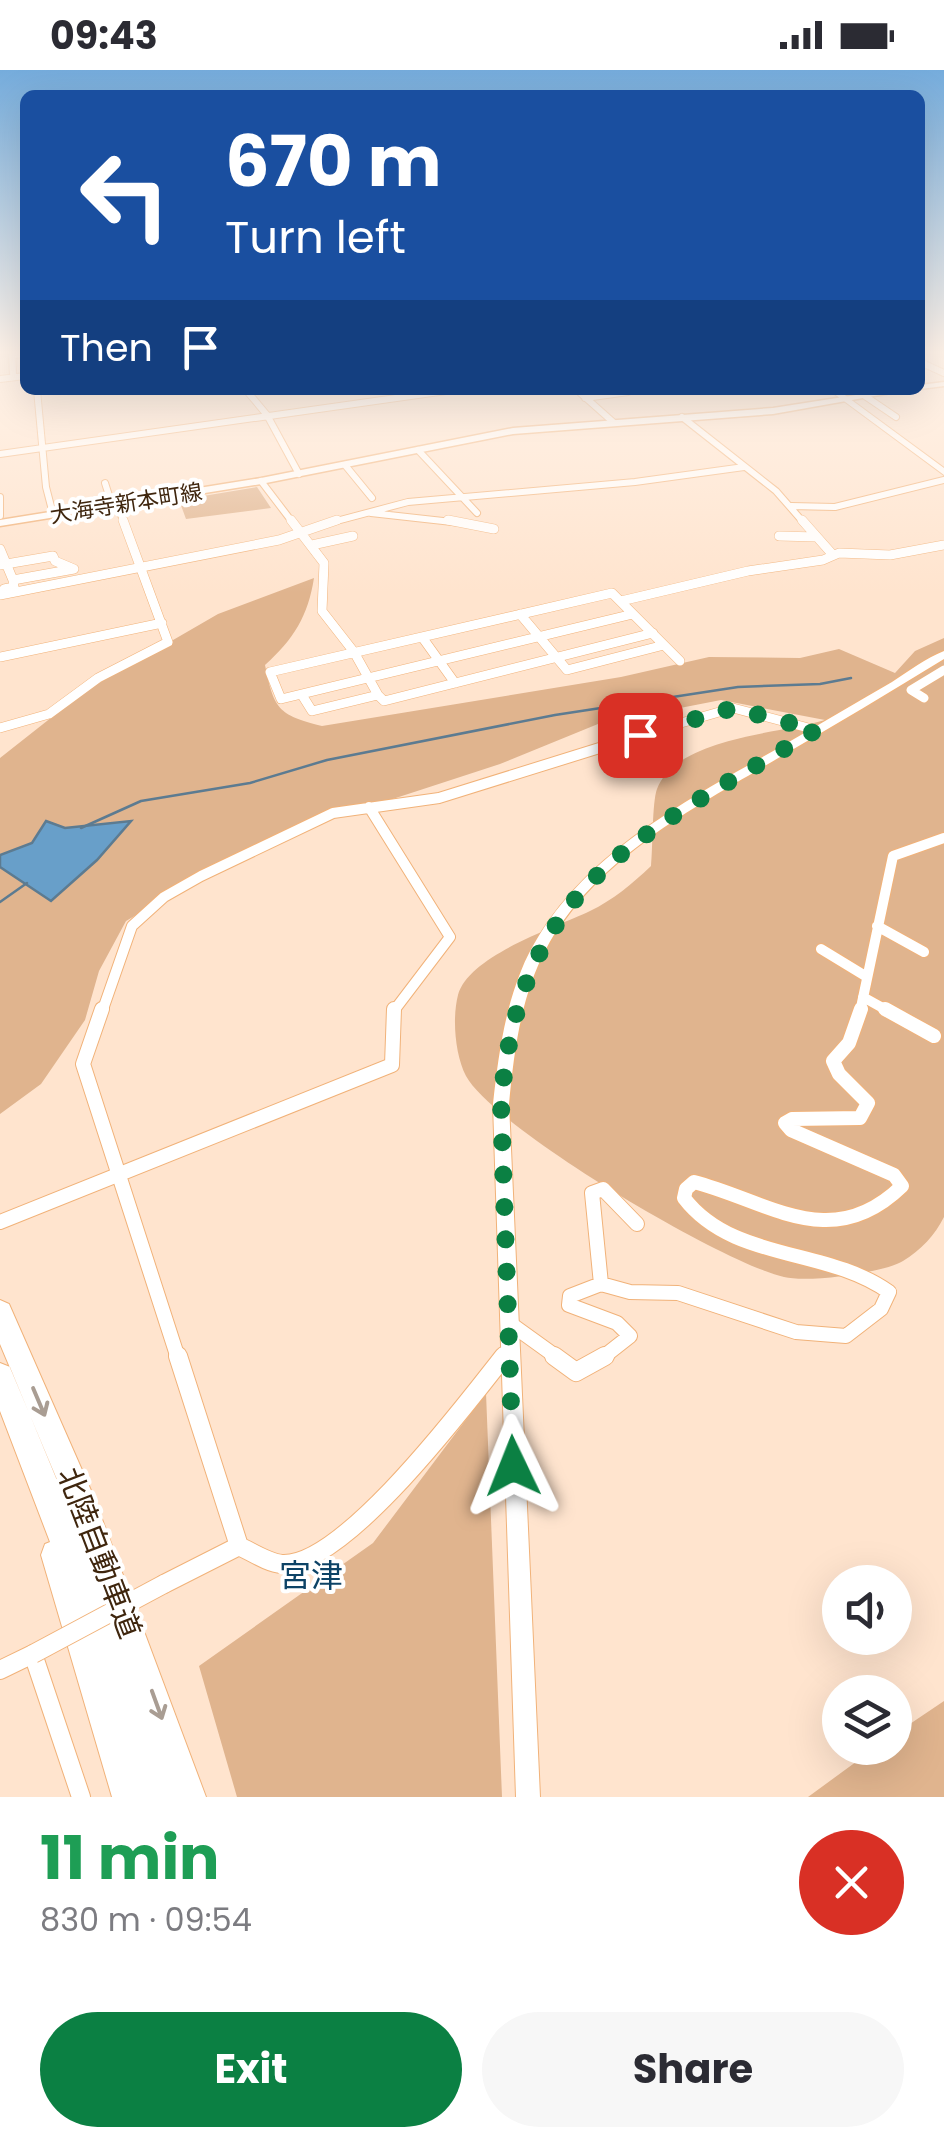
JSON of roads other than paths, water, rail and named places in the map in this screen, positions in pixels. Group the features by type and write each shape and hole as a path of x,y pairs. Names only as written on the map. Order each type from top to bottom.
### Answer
{"highway":[{"name":"北陸自動車道","path":"0,1313 78,1495 189,1797"},
{"name":"北陸自動車道","path":"0,1377 53,1507 155,1797"},
{"path":"0,1394 77,1619 129,1797"}],"main road":[{"name":"大海寺新本町線","path":"0,519 261,481 508,433"}],"street":[{"path":"40,433 53,514"},
{"path":"0,454 139,433"},
{"path":"276,433 298,474"},
{"path":"701,433 791,506 833,556"},
{"path":"891,433 944,472"},
{"path":"418,450 476,513"},
{"path":"344,465 372,498"},
{"path":"0,593 140,568 301,532 408,502 636,482 744,468"},
{"path":"791,506 835,508 944,480"},
{"path":"261,481 312,545 326,572 320,594 322,611 354,652 384,701 652,633"},
{"path":"0,728 49,714 98,678 164,647 168,635 106,482"},
{"path":"0,497 0,519"},
{"path":"362,512 442,519 494,529"},
{"path":"312,545 353,536"},
{"path":"778,536 817,537"},
{"path":"621,601 833,556 866,552 890,556 944,544"},
{"path":"930,548 944,558"},
{"path":"0,549 14,587 0,593"},
{"path":"5,564 53,556 55,561 74,569 13,580"},
{"path":"633,614 281,699 270,672 612,593 621,601 680,661"},
{"path":"520,614 567,670 664,645"},
{"path":"0,656 162,622"},
{"path":"422,637 455,683"},
{"path":"528,1797 501,1104 506,1048 526,979 547,934 584,888 652,830 944,654"},
{"path":"924,698 911,690 944,670"},
{"path":"302,695 312,712 378,695"},
{"path":"240,1546 83,1064 132,926 188,881 281,840 311,821 340,811 424,804 450,797 470,785 733,708 816,730"},
{"path":"0,1222 392,1065 393,1010 450,937 369,808"},
{"path":"508,1322 576,1372 594,1365 630,1336 614,1320 579,1314 570,1305 570,1296 601,1284 630,1292 678,1294 796,1332 846,1336 881,1309 889,1292 878,1280 854,1268 738,1239 701,1219 684,1198 686,1189 694,1182 774,1213 804,1219 884,1205 902,1186 894,1175 785,1124 792,1119 860,1118 868,1103 839,1074 833,1061 850,1044 892,856 944,838"},
{"path":"877,926 924,952"},
{"path":"821,949 867,977"},
{"path":"863,997 934,1036"},
{"path":"601,1284 592,1193 604,1189 637,1224"},
{"path":"0,1670 240,1546 284,1564 319,1554 377,1505 449,1425 510,1348"},
{"path":"32,1654 82,1797"}],"water":[{"path":"46,821 65,828 131,821 97,860 51,901 0,867 0,855 32,843"}],"waterway":[{"path":"81,828 141,801 250,783 327,760 555,715 738,687 820,684 851,678"},
{"path":"0,902 27,883"}],"district":[{"name":"宮津","path":"311,1576"}]}
